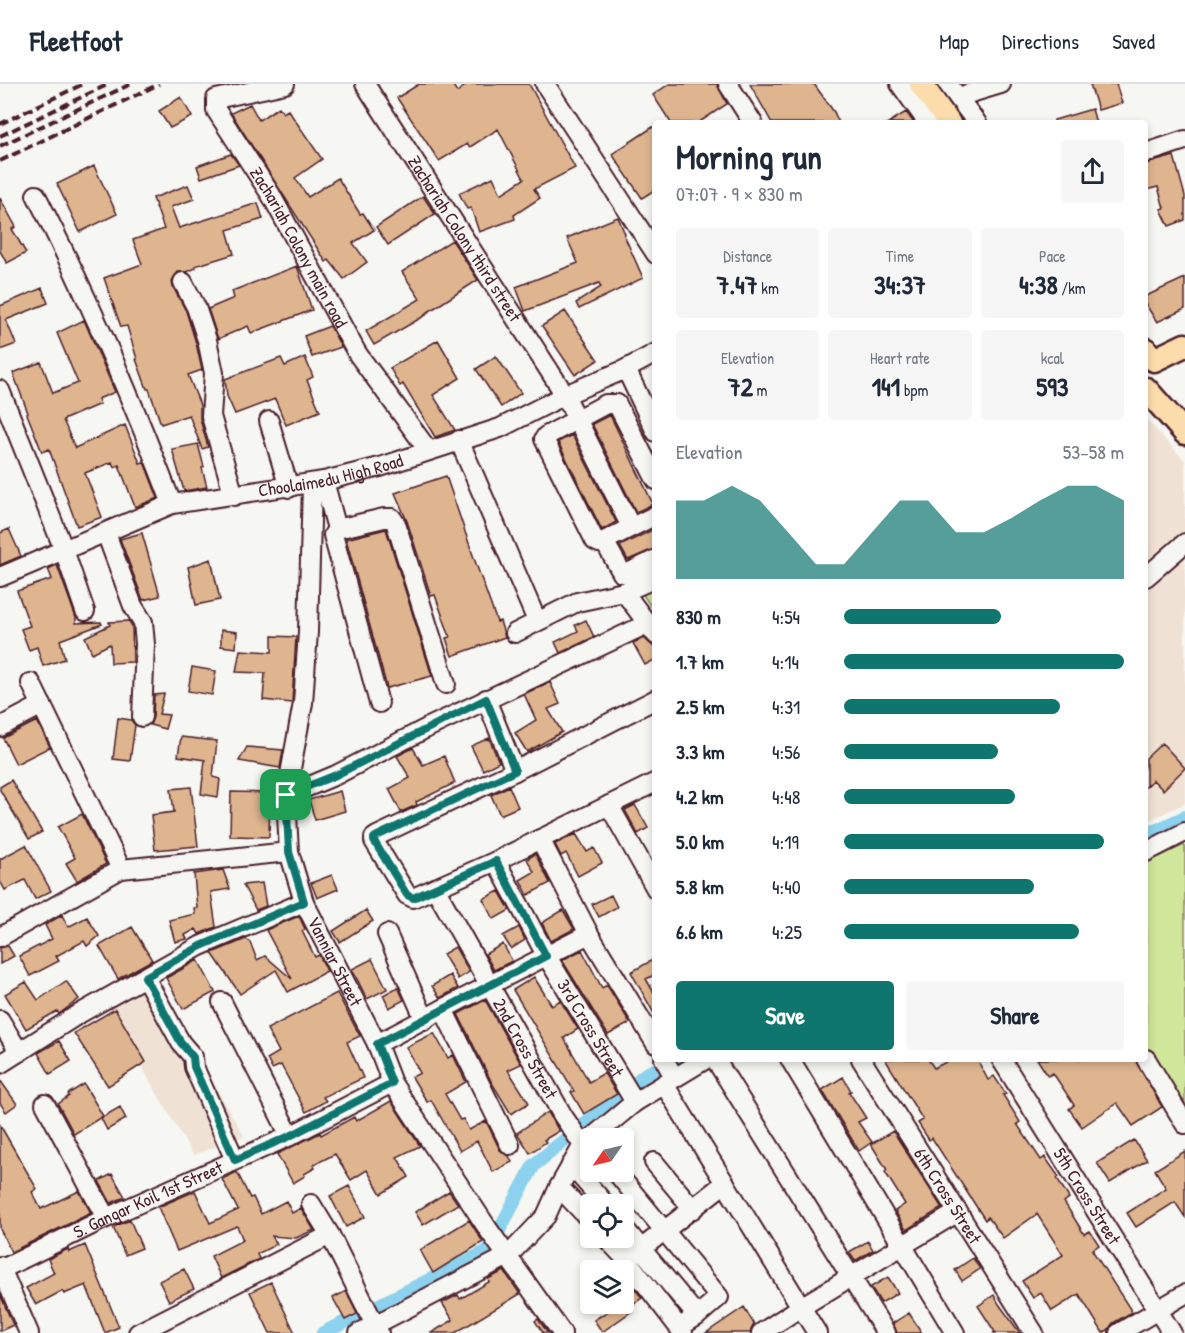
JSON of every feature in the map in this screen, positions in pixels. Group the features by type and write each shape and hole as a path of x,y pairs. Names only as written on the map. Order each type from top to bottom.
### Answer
{"main road":[{"path":"921,84 947,120"},
{"path":"1150,355 1185,345"},
{"path":"1148,391 1185,433"}],"street":[{"name":"Zachariah Colony main road","path":"285,84 216,99 216,110 271,195 357,353 428,450"},
{"name":"Zachariah Colony third street","path":"365,84 565,395 631,527"},
{"path":"545,84 652,248"},
{"path":"728,84 751,120"},
{"path":"900,84 926,120"},
{"path":"975,120 953,91 1001,84"},
{"path":"1148,152 1185,140"},
{"path":"36,195 74,270 134,405 172,504"},
{"path":"183,282 196,307 207,340 214,372 211,416 234,495"},
{"name":"Choolaimedu High Road","path":"0,577 172,504 318,483 380,467 501,428 565,395 652,355"},
{"path":"626,369 651,411"},
{"path":"0,390 64,550 85,611"},
{"path":"652,472 617,404 612,402 546,436 545,443 595,541 599,543 604,541 652,517"},
{"path":"269,421 289,488"},
{"path":"459,440 537,621"},
{"path":"318,483 337,529"},
{"name":"Vanniar Street","path":"318,483 303,703 286,795 289,852 304,902 377,1044 392,1083 488,1228 562,1333"},
{"path":"380,703 333,535 337,529 392,518 396,524 446,684"},
{"path":"106,533 133,606 143,622 145,644 142,717"},
{"path":"604,541 622,573 652,567"},
{"path":"1148,575 1185,543"},
{"path":"515,633 577,602 624,592 652,569"},
{"path":"286,795 336,775 486,699 651,630 624,592"},
{"path":"31,683 121,869"},
{"path":"486,699 515,771"},
{"path":"652,701 515,771 374,838 374,841 410,897 413,898 496,861 652,784"},
{"path":"0,727 42,705"},
{"path":"609,805 652,883"},
{"path":"1148,851 1185,833"},
{"path":"540,838 589,934 651,1023"},
{"path":"0,937 121,869 289,852"},
{"name":"3rd Cross Street","path":"496,861 546,956 635,1102"},
{"name":"2nd Cross Street","path":"435,888 563,1116 580,1133"},
{"path":"0,1064 79,1014 201,946 304,902"},
{"path":"387,934 425,1020"},
{"path":"377,1044 589,934"},
{"path":"145,977 181,1043 193,1057 194,1067 235,1160"},
{"path":"222,1002 290,1136"},
{"path":"443,1009 510,1145"},
{"path":"0,1020 19,1052"},
{"path":"665,1062 669,1080 725,1183 817,1333"},
{"path":"604,1128 635,1102 701,1062"},
{"path":"717,1062 886,1333"},
{"path":"792,1062 955,1333"},
{"name":"6th Cross Street","path":"863,1062 1034,1333"},
{"name":"5th Cross Street","path":"1003,1062 1172,1333"},
{"path":"1148,1062 1185,1124"},
{"name":"S. Gangar Koil 1st Street","path":"1,1268 106,1218 290,1136 392,1083"},
{"path":"45,1104 106,1218"},
{"path":"311,1204 330,1235 366,1306 371,1330 508,1256 546,1216 559,1187 580,1152"},
{"path":"654,1162 693,1209"},
{"path":"571,1165 596,1194"},
{"path":"624,1182 719,1297 682,1330 634,1269"},
{"path":"616,1248 627,1260 725,1183"},
{"path":"559,1187 580,1209"},
{"path":"761,1333 958,1212"},
{"path":"138,1333 330,1235"},
{"path":"634,1240 697,1316"},
{"path":"1,1268 29,1333"},
{"path":"1119,1333 1185,1294"}],"shaded area":[{"path":"1148,421 1185,461 1185,803 1148,821"},
{"path":"154,981 244,1136 193,1155 108,1009"}],"green space":[{"path":"652,588 652,608 642,593"},
{"path":"1184,845 1185,847 1185,1112 1148,1052 1148,862"}],"building":[{"path":"419,84 452,84 457,92 468,84 529,84 575,168 534,189 540,198 514,215 515,219 479,232 471,208 467,209 459,193 493,177 501,194 524,179 498,129 470,147 467,144 439,161 397,98"},
{"path":"669,84 717,84 727,104 703,120 669,120 653,95"},
{"path":"750,84 814,84 838,120 770,120"},
{"path":"1090,84 1116,84 1122,103 1098,110"},
{"path":"181,97 192,117 170,128 159,111"},
{"path":"250,104 259,120 279,107 283,113 288,110 322,159 295,178 308,197 338,178 360,214 363,213 374,230 353,243 367,262 344,279 329,260 326,262 231,113"},
{"path":"1092,109 1095,120 1054,120"},
{"path":"906,112 912,120 893,120"},
{"path":"652,128 652,192 642,198 612,154"},
{"path":"231,154 239,165 201,178 197,166"},
{"path":"1174,156 1185,196 1185,220 1169,226 1161,209 1164,208 1158,187 1148,190 1148,163"},
{"path":"94,166 117,214 80,232 57,184"},
{"path":"188,185 194,199 171,207 179,228 258,203 263,219 227,230 234,254 195,266 196,268 187,272 178,272 172,281 186,311 202,370 188,375 200,405 200,419 208,447 202,449 189,415 161,424 136,359 127,326 121,327 104,278 142,264 133,240 164,229 153,198"},
{"path":"423,196 435,214 388,245 376,227"},
{"path":"0,198 16,227 12,229 26,253 7,263 0,251"},
{"path":"618,217 643,278 579,309 576,303 601,287 599,283 525,311 516,287 578,263 567,238"},
{"path":"452,240 478,280 426,315 374,345 366,331 420,299 402,272"},
{"path":"297,266 312,310 251,333 248,326 218,339 208,309 234,298 232,291"},
{"path":"1185,278 1185,309 1157,322 1148,308 1148,295"},
{"path":"42,288 48,303 6,320 16,344 0,350 0,306"},
{"path":"565,311 598,360 575,375 542,326"},
{"path":"84,320 115,392 98,399 100,404 63,420 75,448 125,425 140,463 144,462 158,498 135,507 119,465 114,467 112,462 85,473 102,517 77,526 49,449 42,452 13,373 41,362 53,393 78,383 57,333"},
{"path":"330,326 341,347 312,357 304,336"},
{"path":"438,340 460,378 433,395 455,430 435,437 403,384 400,386 390,368"},
{"path":"496,356 521,393 501,407 476,369"},
{"path":"305,357 313,377 307,380 320,411 286,425 275,399 235,414 227,396 225,379 281,358 285,366"},
{"path":"610,415 652,504 636,512 592,424"},
{"path":"572,435 616,522 602,530 558,442"},
{"path":"198,444 207,487 184,491 172,449"},
{"path":"446,476 497,622 500,621 505,637 452,656 446,638 450,637 435,595 431,596 407,521 395,493"},
{"path":"9,529 21,556 0,565 0,533"},
{"path":"386,529 432,676 387,688 346,539"},
{"path":"652,530 652,550 628,560 620,546"},
{"path":"142,533 160,596 143,600 120,539"},
{"path":"211,559 220,600 196,605 188,567"},
{"path":"57,565 76,623 101,622 102,624 60,640 65,659 43,666 37,647 29,650 21,629 30,626 17,591 52,579 48,569"},
{"path":"586,620 594,637 560,653 555,642 578,631 575,625"},
{"path":"129,621 132,626 133,662 111,663 110,644 92,653 85,637 110,625 109,622"},
{"path":"221,630 237,632 236,648 221,646"},
{"path":"272,636 296,637 292,703 263,700 265,673 236,672 240,650 272,652"},
{"path":"644,638 652,645 652,661 645,665 633,643"},
{"path":"192,667 216,671 212,695 188,691"},
{"path":"550,682 560,704 548,709 562,732 527,752 515,733 536,720 524,694"},
{"path":"164,694 159,714 169,715 165,729 150,725 153,717 154,695"},
{"path":"118,718 131,720 135,725 130,761 113,759"},
{"path":"37,721 50,747 16,764 3,738"},
{"path":"181,737 217,741 213,777 220,779 218,797 201,794 205,760 178,756"},
{"path":"489,738 499,762 483,770 471,746"},
{"path":"1162,743 1185,768 1163,790 1153,780 1148,785 1148,756"},
{"path":"247,747 283,750 280,768 239,761"},
{"path":"413,748 423,765 444,756 455,783 401,812 389,789 410,778 397,756"},
{"path":"11,780 42,832 29,839 0,790 0,787"},
{"path":"509,786 518,807 500,815 491,795"},
{"path":"191,787 198,846 155,850 151,815 174,812 171,789"},
{"path":"340,791 345,811 315,820 309,800"},
{"path":"231,792 270,793 269,837 230,836"},
{"path":"635,805 648,828 638,834 625,810"},
{"path":"82,814 106,864 77,881 66,863 75,858 58,827"},
{"path":"576,834 587,852 594,848 602,863 578,876 566,853 561,856 555,844"},
{"path":"26,845 51,891 35,899 25,880 5,890 0,881 0,859"},
{"path":"535,854 550,883 528,895 520,880 534,872 527,859"},
{"path":"223,870 230,889 211,892 216,927 199,934 196,929 185,935 187,939 175,942 169,920 195,914 194,908 197,908 194,874"},
{"path":"332,875 338,889 317,898 311,883"},
{"path":"262,883 266,906 256,910 243,885"},
{"path":"499,891 510,910 494,919 483,899"},
{"path":"611,895 617,907 599,917 592,904"},
{"path":"366,910 373,921 340,942 333,931"},
{"path":"563,910 574,929 551,941 542,923"},
{"path":"62,915 68,927 87,917 99,936 87,946 84,941 56,956 59,961 30,976 19,956 52,939 45,925"},
{"path":"299,916 305,929 302,931 315,957 319,955 327,971 288,992 276,970 240,994 212,953 246,939 250,942 257,960 265,956 292,979 266,930"},
{"path":"132,927 152,960 118,979 99,946"},
{"path":"519,927 525,940 511,949 503,936"},
{"path":"503,944 512,961 494,970 485,954"},
{"path":"8,946 14,956 0,964 0,948"},
{"path":"455,947 469,972 458,979 443,954"},
{"path":"582,950 602,988 607,985 630,1023 608,1035 562,960"},
{"path":"372,959 387,989 367,999 352,969"},
{"path":"198,960 215,992 183,1009 166,978"},
{"path":"652,960 652,976 646,979 652,989 652,1010 631,972"},
{"path":"450,975 458,988 440,998 432,986"},
{"path":"534,977 552,1006 560,1000 578,1029 564,1038 589,1082 604,1073 617,1094 584,1114 571,1092 574,1091 513,990"},
{"path":"66,981 79,999 59,1014 57,1011 26,1029 5,994 26,982 38,1000"},
{"path":"398,987 404,1000 389,1008 383,995"},
{"path":"337,993 360,1036 347,1042 363,1078 323,1097 326,1101 306,1112 281,1065 272,1069 267,1059 279,1052 267,1029"},
{"path":"485,1000 521,1064 508,1070 529,1103 511,1114 492,1083 458,1014"},
{"path":"115,1009 146,1062 108,1086 74,1033"},
{"path":"434,1033 448,1058 453,1055 466,1082 445,1094 460,1120 463,1119 469,1130 486,1121 500,1150 509,1156 512,1162 493,1172 477,1141 460,1151 431,1100 427,1102 412,1077 420,1073 406,1047"},
{"path":"59,1041 71,1061 50,1074 38,1053"},
{"path":"887,1062 930,1062 934,1068 946,1062 979,1062 988,1080 994,1076 1020,1122 1017,1124 1041,1160 1045,1157 1059,1177 1057,1178 1069,1198 1064,1202 1084,1234 1090,1231 1099,1245 1092,1250 1132,1312 1113,1323 1103,1333 1079,1294 1052,1311 1041,1293 1033,1298 1022,1281 1063,1255 1037,1214 1003,1238 988,1217 985,1220 932,1138 929,1140 918,1123 923,1120"},
{"path":"1039,1062 1137,1062 1162,1107 1133,1126 1117,1103 1082,1127 1069,1109 1074,1105 1053,1073 1048,1076"},
{"path":"843,1077 851,1091 849,1092 866,1118 858,1122 872,1142 859,1151 822,1090"},
{"path":"0,1080 17,1104 6,1112 0,1103"},
{"path":"84,1084 103,1116 74,1134 58,1104 69,1096 68,1094"},
{"path":"391,1101 420,1146 397,1157 409,1177 381,1194 367,1170 351,1180 335,1154 313,1165 315,1168 293,1183 277,1154 320,1133 321,1135 354,1117 356,1121"},
{"path":"120,1107 126,1119 107,1130 101,1118"},
{"path":"548,1112 559,1131 544,1140 546,1142 530,1153 517,1133"},
{"path":"0,1125 37,1189 32,1192 41,1209 79,1191 91,1213 11,1252 0,1229"},
{"path":"893,1131 942,1208 906,1230 895,1211 905,1204 871,1144"},
{"path":"1134,1140 1147,1160 1110,1183 1097,1163"},
{"path":"1185,1151 1185,1217 1175,1202 1136,1227 1127,1213 1166,1188 1155,1170"},
{"path":"237,1172 261,1214 286,1201 292,1213 301,1208 314,1230 296,1238 272,1236 277,1244 257,1254 259,1259 221,1278 211,1256 243,1240 237,1226 177,1251 158,1207 195,1191 210,1223 238,1210 222,1179"},
{"path":"112,1174 125,1197 111,1203 99,1181"},
{"path":"349,1186 365,1217 346,1227 330,1196"},
{"path":"449,1191 458,1204 423,1225 415,1212"},
{"path":"130,1220 142,1248 125,1255 113,1227"},
{"path":"469,1220 483,1242 433,1273 420,1250"},
{"path":"868,1241 873,1250 855,1261 849,1252"},
{"path":"85,1245 119,1327 105,1333 86,1285 64,1294 62,1291 36,1305 26,1288 54,1273 48,1259 68,1249 69,1252"},
{"path":"973,1258 980,1269 962,1281 955,1270"},
{"path":"184,1269 194,1289 169,1301 159,1281"},
{"path":"504,1271 520,1294 455,1333 431,1333 453,1320 442,1303 458,1295 460,1299 489,1282 488,1279"},
{"path":"888,1277 898,1293 881,1303 871,1287"},
{"path":"271,1282 295,1333 270,1333 250,1292"},
{"path":"634,1288 642,1298 634,1303"},
{"path":"346,1291 357,1314 345,1320 333,1298"},
{"path":"0,1294 13,1325 0,1331"},
{"path":"994,1295 1020,1333 993,1333 995,1332 978,1306"},
{"path":"744,1307 754,1324 750,1333 706,1333"},
{"path":"909,1313 922,1333 897,1333 893,1323"},
{"path":"603,1314 628,1314 602,1332 594,1320"},
{"path":"538,1319 548,1333 543,1333 535,1321"}],"waterway":[{"path":"1148,834 1185,817"},
{"path":"323,1333 488,1251 534,1165 646,1074 672,1062"}],"railway":[{"path":"0,124 83,84"},
{"path":"0,136 109,84"},
{"path":"0,146 131,84"},
{"path":"0,161 159,84"}],"route":[{"path":"486,699 515,771 377,836 374,841 407,895 413,898 496,861 546,956 377,1044 392,1083 290,1136 235,1160 194,1067 193,1057 181,1043 145,977 201,946 304,902 289,852 286,795 309,788 486,699"}]}
